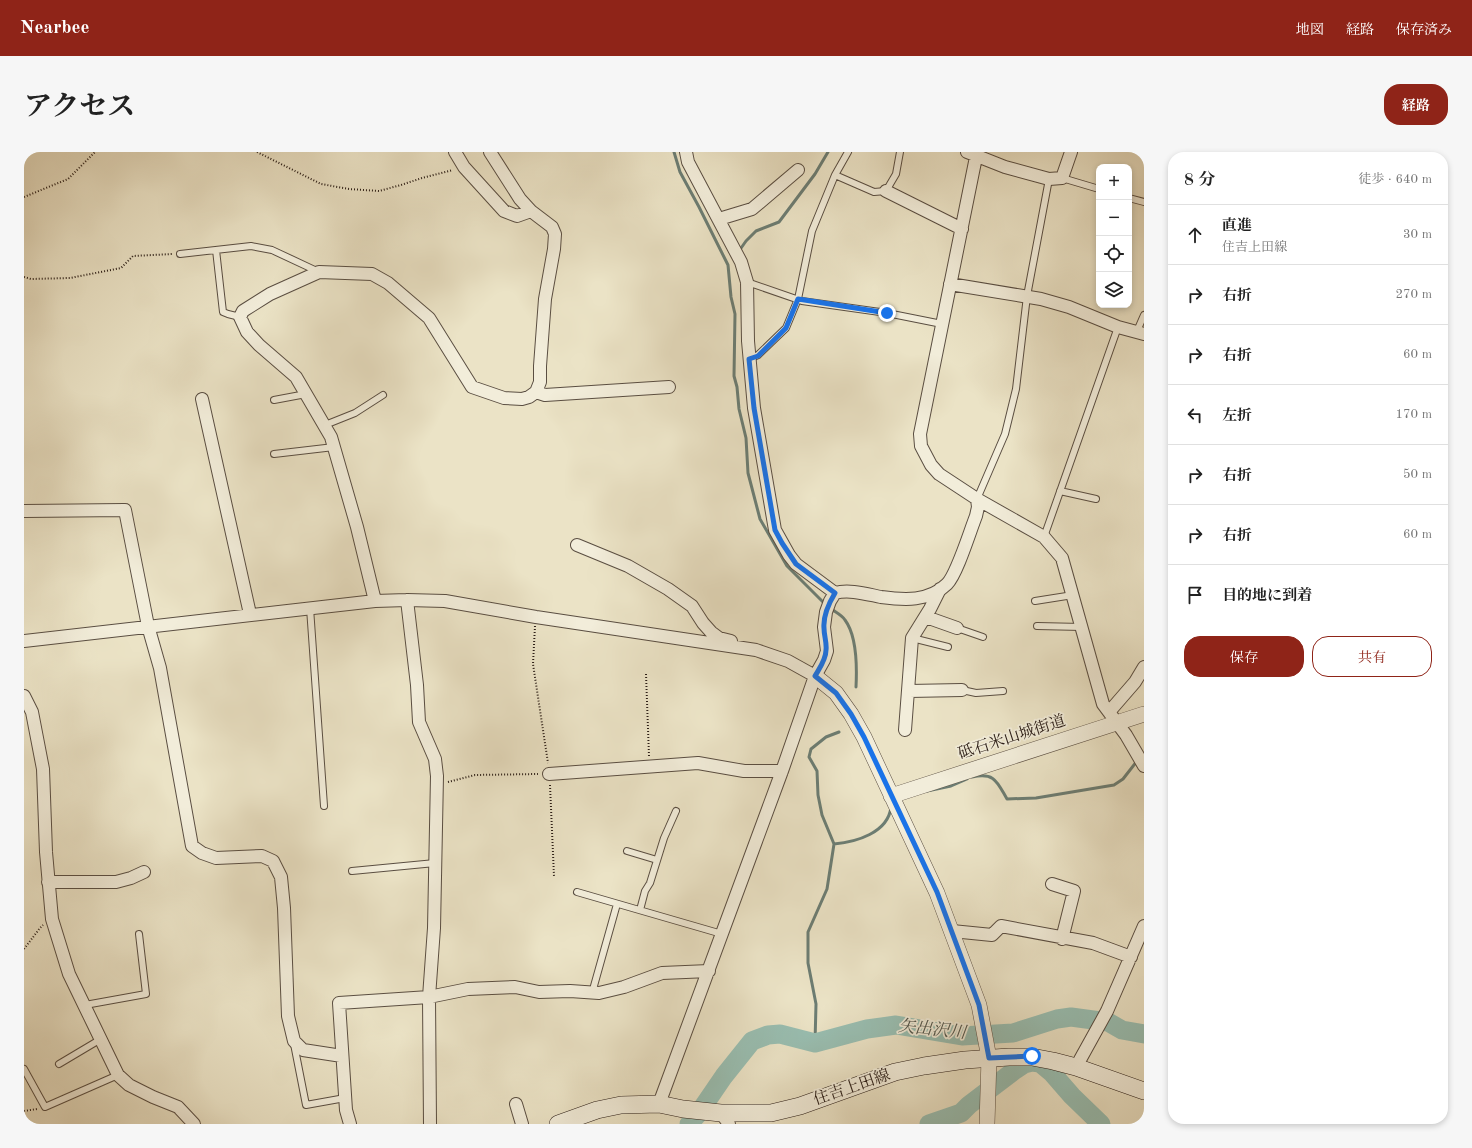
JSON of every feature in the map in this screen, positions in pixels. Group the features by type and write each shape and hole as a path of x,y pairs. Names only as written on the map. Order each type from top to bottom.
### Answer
{"main road":[{"name":"住吉上田線","path":"558,1124 582,1118 597,1110 621,1105 659,1104 720,1116 771,1114 800,1106 895,1072 924,1066 989,1058 1032,1056 1076,1067 1144,1091"}],"street":[{"path":"455,152 464,167 504,211 518,216 530,210"},
{"path":"375,601 357,527 331,437 296,377 259,345 247,332 240,317 243,311 270,294 319,272 372,274 388,283 429,318 472,387 504,398 522,399 529,397 536,392 540,382 546,299 554,250 555,234 552,227 530,210 520,199 490,152"},
{"path":"686,152 688,162 741,262 747,282 748,341 754,408 775,530 796,564 835,593"},
{"path":"1071,152 1062,178 1049,179 1005,167 973,154 962,229 920,434 921,446 931,465 939,474 977,499 1044,537 1062,558 1103,704 1126,735 1144,766"},
{"path":"719,219 752,209 798,170"},
{"path":"886,191 962,229"},
{"path":"950,284 1041,298 1069,307 1118,327 1141,332"},
{"path":"536,392 545,395 669,387"},
{"path":"202,398 250,614"},
{"path":"659,1104 782,771 815,676 824,660 826,651 824,627 826,612 830,601 835,593 843,591 889,598 912,599 926,597 940,589 948,583 955,571 976,516 978,507 977,499"},
{"path":"24,511 125,510 148,626 160,668 192,846 202,853 216,858 262,856 273,862 281,877 284,908 288,1016 294,1041 303,1050 342,1056"},
{"path":"577,545 628,566 668,589 692,606 711,632 719,638 730,640 736,644 737,647"},
{"path":"905,730 912,638 926,617 940,589"},
{"path":"407,600 417,686 419,722 435,759 437,786 434,928 429,997 430,1124"},
{"path":"24,641 250,614 375,601 407,600 445,601 536,617 756,650 788,661 815,676 836,693 851,714 864,737 937,892 979,1005 989,1058 987,1124"},
{"path":"926,617 957,628"},
{"path":"1113,718 1144,667"},
{"path":"909,691 962,690"},
{"path":"24,696 32,712 44,768 46,852 52,919 69,974 118,1075 129,1085 178,1107 194,1124"},
{"name":"砥石米山城街道","path":"891,796 1113,718 1144,714"},
{"path":"549,774 698,763 744,771 782,771"},
{"path":"48,882 116,882 131,878 144,872"},
{"path":"1052,884 1074,891 1062,939"},
{"path":"952,931 992,935 1001,926 1093,944 1131,957"},
{"path":"1076,1067 1107,1011 1144,926"},
{"path":"350,1124 346,1110 339,1003 429,997 468,989 507,987 515,987 539,992 570,991 599,993 624,987 662,973 709,971"},
{"path":"516,1104 522,1124"}],"lane":[{"path":"749,359 758,356 786,328 798,299 812,231 835,175 848,152"},
{"path":"835,175 874,192 886,191 896,174 900,152"},
{"path":"1062,178 1096,188"},
{"path":"977,499 1005,434 1014,396 1027,296 1049,179"},
{"path":"1132,199 1144,202"},
{"path":"180,254 251,246 272,250 319,272"},
{"path":"216,250 223,312 240,317"},
{"path":"747,282 798,299 887,313 942,324"},
{"path":"1141,332 1144,316"},
{"path":"1044,537 1118,327"},
{"path":"274,400 306,394"},
{"path":"325,425 355,413 383,395"},
{"path":"274,454 334,447"},
{"path":"1060,491 1096,499"},
{"path":"1035,601 1073,595"},
{"path":"310,608 324,806"},
{"path":"1037,626 1082,627"},
{"path":"957,628 983,637"},
{"path":"912,638 948,647"},
{"path":"962,690 976,692 1003,691"},
{"path":"640,910 645,891 650,883 664,838 676,811"},
{"path":"627,851 657,860"},
{"path":"352,871 435,863"},
{"path":"577,892 722,934"},
{"path":"592,992 617,904"},
{"path":"85,1005 146,994 139,934"},
{"path":"59,1064 101,1039"},
{"path":"294,1041 306,1105 345,1098"},
{"path":"24,1069 45,1107 118,1075"}],"path":[{"path":"24,197 68,179 94,152"},
{"path":"257,152 321,184 349,189 379,191 464,167"},
{"path":"24,277 31,279 70,278 121,268 133,256 180,254"},
{"path":"536,617 533,664 549,774 554,876"},
{"path":"646,674 650,767"},
{"path":"437,786 475,774 549,774"},
{"path":"24,949 40,928 52,919"},
{"path":"24,1111 45,1107"}],"waterway":[{"path":"674,152 680,172 728,265 731,297 735,314 734,376 737,387 739,409 746,438 748,473 760,519 787,566 826,605"},
{"path":"739,251 756,231 779,222 815,174 828,152"},
{"path":"830,608 844,618 852,634 856,661 856,687"},
{"path":"815,1043 816,1004 808,963 808,932 827,889 834,844 822,815 818,795 817,771 809,757 811,749 826,737 839,732"},
{"path":"972,777 991,777 998,783 1007,799 1036,798 1114,785 1123,779 1137,761"},
{"path":"927,791 951,786 967,779"},
{"path":"834,844 852,841 877,830 889,816 891,807"},
{"name":"矢出沢川","path":"689,1124 752,1041 768,1035 780,1034 815,1043 867,1029 896,1025 962,1036 1013,1033 1057,1019 1071,1017 1108,1022 1122,1030 1144,1034"},
{"path":"929,1124 961,1113 969,1105 1015,1070 1024,1064 1032,1062 1040,1063 1052,1073 1072,1096 1101,1124"}],"route":[{"path":"887,313 802,301 798,299 786,328 758,356 749,359 754,408 770,509 775,530 789,555 796,564 835,593 826,612 824,627 826,651 824,660 815,676 836,693 851,714 864,737 937,892 979,1005 985,1029 989,1058 1032,1056"}]}
